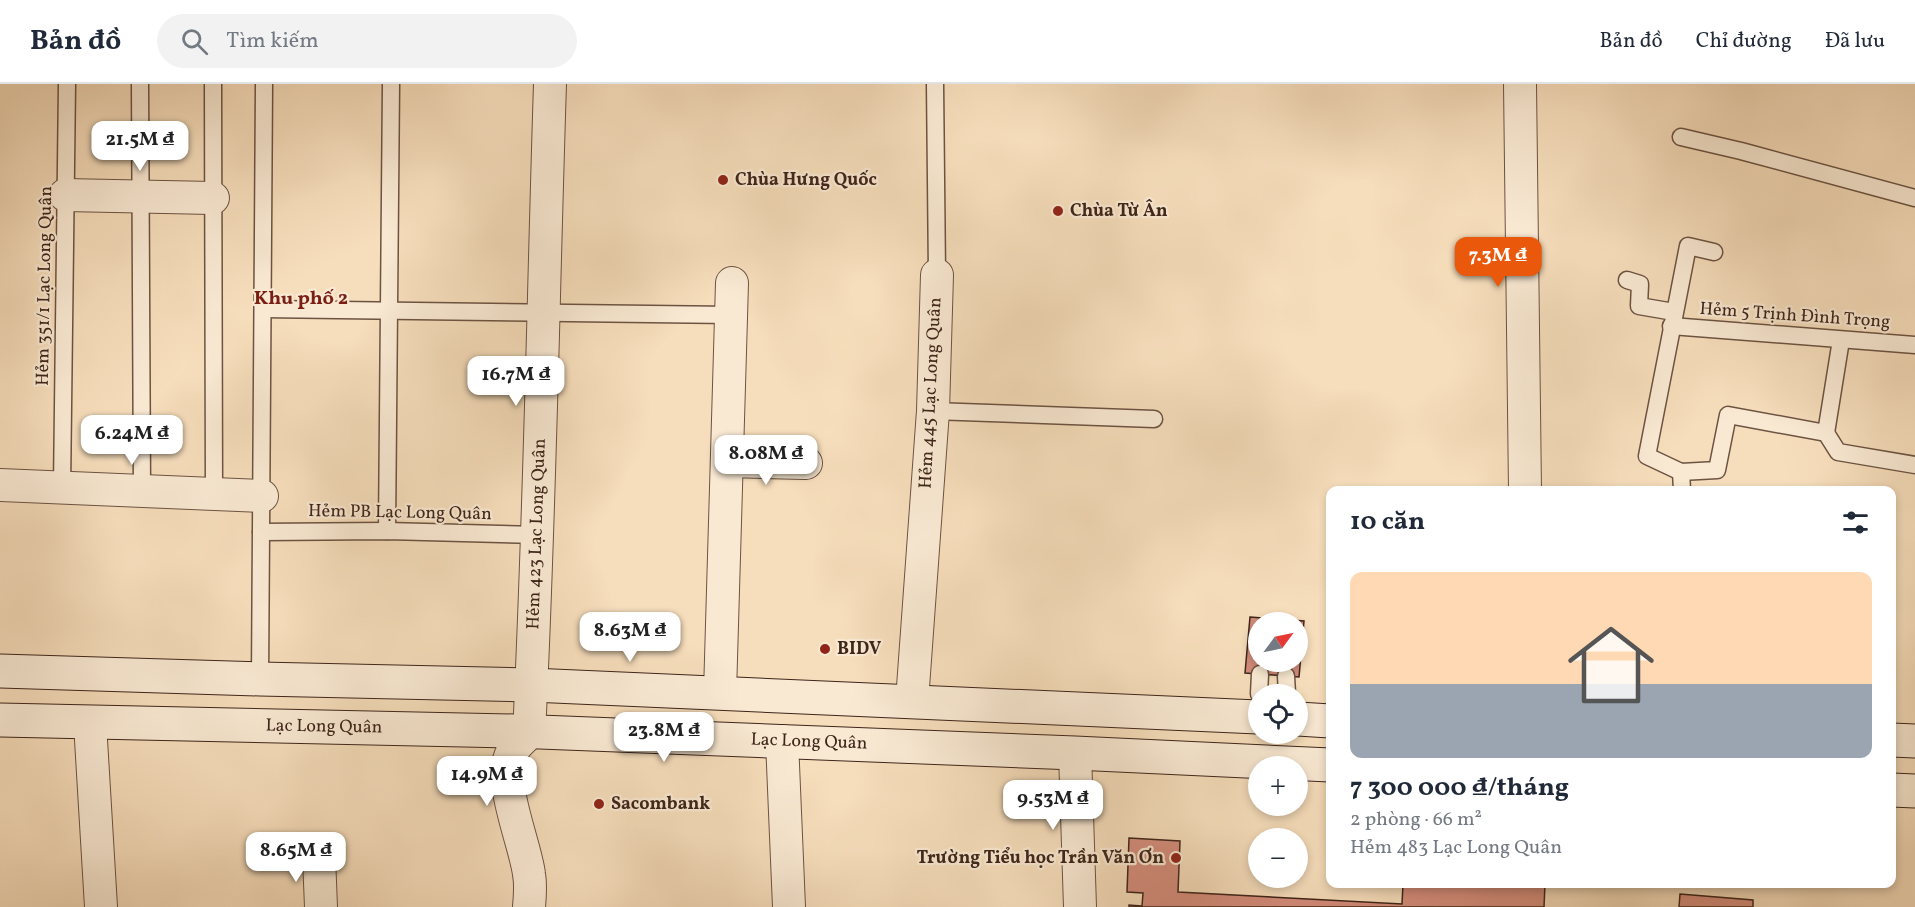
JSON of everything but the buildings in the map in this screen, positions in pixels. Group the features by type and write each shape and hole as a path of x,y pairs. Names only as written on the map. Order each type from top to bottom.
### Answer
{"main road":[{"path":"0,671 531,685 1248,717"},
{"name":"Lạc Long Quân","path":"0,720 387,728 1075,753 1296,748 1326,763"},
{"path":"1308,720 1326,721"},
{"path":"1896,740 1915,741"},
{"path":"1896,790 1915,791"}],"street":[{"name":"Hẻm 423 Lạc Long Quân","path":"529,733 538,535 542,311 550,84"},
{"path":"1520,84 1525,486"},
{"path":"66,195 213,198"},
{"name":"Hẻm 445 Lạc Long Quân","path":"912,701 933,411 937,274"},
{"path":"720,693 732,283"},
{"path":"727,460 806,462"},
{"path":"0,485 262,496"},
{"path":"90,723 101,907"},
{"path":"529,733 511,752 508,761 514,818 530,875 529,907"},
{"path":"782,741 789,907"},
{"path":"1075,753 1080,907"},
{"path":"320,857 321,907"}],"lane":[{"name":"Hẻm 351/1 Lạc Long Quân","path":"62,488 67,84"},
{"path":"140,84 142,491"},
{"path":"213,84 214,494"},
{"path":"260,679 264,84"},
{"path":"387,531 391,84"},
{"name":"Hẻm 445 Lạc Long Quân","path":"935,84 937,274"},
{"path":"1681,137 1752,153 1915,198"},
{"path":"1714,252 1688,246 1647,456 1681,472 1717,470 1728,415 1826,433"},
{"name":"Hẻm 5 Trịnh Đình Trọng","path":"1627,280 1640,284 1639,306 1672,319 1841,340 1915,345"},
{"path":"263,309 731,315"},
{"path":"1841,340 1826,433 1838,452 1915,465"},
{"path":"933,411 1154,419"},
{"path":"1681,472 1682,486"},
{"name":"Hẻm PB Lạc Long Quân","path":"261,532 387,531 538,535"},
{"path":"1260,674 1260,684"},
{"path":"1287,676 1287,684"}],"place":[{"name":"Chùa Hưng Quốc","path":"723,180"},
{"name":"Chùa Từ Ân","path":"1058,211"},
{"name":"BIDV","path":"825,649"},
{"name":"Sacombank","path":"599,804"},
{"name":"Trường Tiểu học Trần Văn Ơn","path":"1176,858"}],"district":[{"name":"Khu phố 2","path":"301,299"}]}
